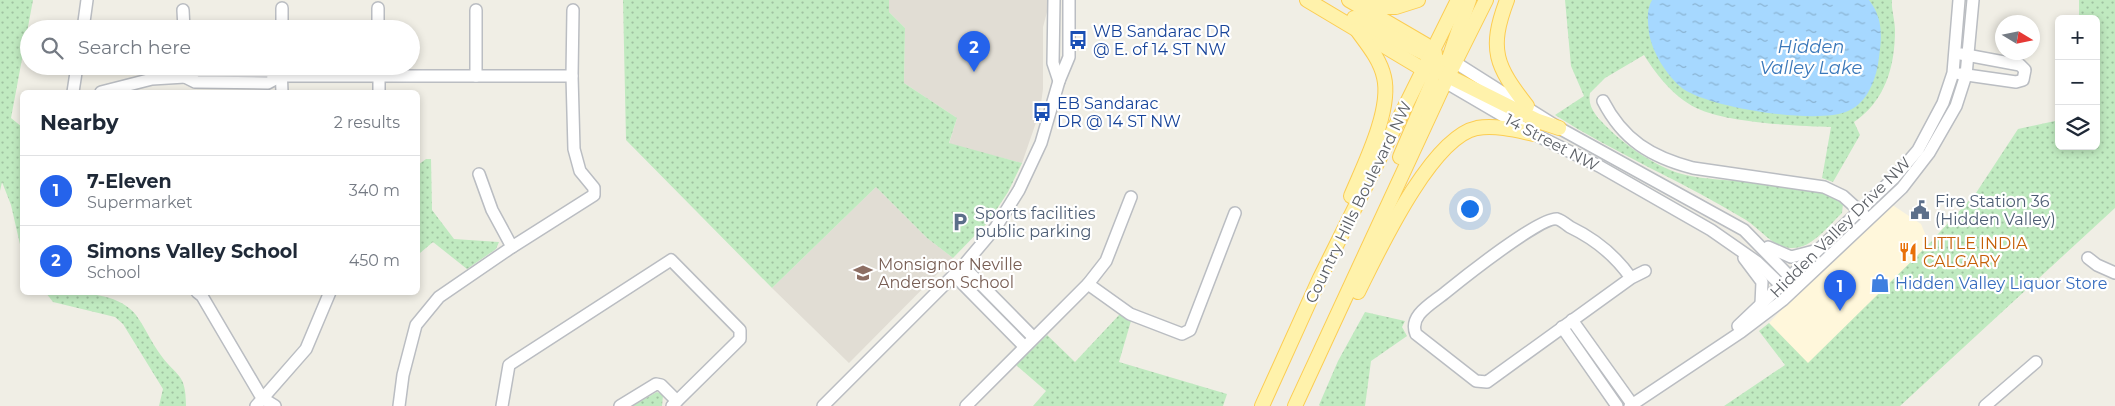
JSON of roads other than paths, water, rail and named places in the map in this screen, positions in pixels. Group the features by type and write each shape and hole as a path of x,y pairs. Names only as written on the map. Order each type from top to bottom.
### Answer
{"main road":[{"name":"14 Street NW","path":"1307,0 1357,30 1440,66"},
{"path":"1321,0 1538,121 1559,128"},
{"path":"1355,3 1396,7 1418,0"},
{"name":"Country Hills Boulevard NW","path":"1440,66 1458,0"},
{"path":"1295,406 1302,376 1364,242 1469,0"},
{"name":"Country Hills Boulevard NW","path":"1262,406 1320,278 1440,66 1486,0"},
{"path":"1507,0 1496,33 1498,56 1504,74 1527,106"},
{"name":"14 Street NW","path":"1355,3 1440,66"},
{"path":"1320,278 1323,259 1354,189 1383,109 1386,88 1384,76 1376,58 1357,30"},
{"path":"1295,406 1313,381 1374,260 1427,169 1450,143 1476,128 1492,127 1534,134"}],"street":[{"path":"84,20 87,0"},
{"path":"1054,0 1053,63 1059,81"},
{"path":"824,406 963,266 996,228 1019,190 1041,143 1059,81 1069,57 1069,0"},
{"name":"Hidden Valley Drive NW","path":"1795,281 1819,249 1859,209 1894,178 1918,150 1943,103 1953,73 1959,0"},
{"name":"Hidden Valley Drive NW","path":"1631,405 1741,332 1795,281 1896,194 1929,153 1956,106 1966,74 1973,0"},
{"path":"282,8 282,20"},
{"path":"378,8 378,20"},
{"path":"183,10 184,20"},
{"path":"476,10 476,76"},
{"path":"400,406 403,374 416,325 439,297 594,194 594,188 580,171 574,148 573,10"},
{"path":"1953,73 2016,82 2023,80 2025,70 2020,65 1955,53"},
{"name":"14 Street NW","path":"1440,66 1527,106 1559,128 1722,216 1756,240 1795,281"},
{"name":"14 Street NW","path":"1440,66 1534,134 1599,166 1732,243 1786,290"},
{"path":"420,73 476,76 572,76"},
{"path":"73,90 76,75"},
{"path":"109,90 171,75"},
{"path":"188,75 195,82 268,83 277,75"},
{"path":"281,75 282,90"},
{"path":"378,90 379,75"},
{"path":"1603,101 1613,120 1631,140 1674,163 1693,168 1824,187 1843,196 1859,209 1868,220"},
{"path":"479,174 492,210 512,247"},
{"path":"966,406 1088,284 1106,261 1131,197"},
{"path":"1088,284 1130,314 1182,334 1190,330 1235,213"},
{"path":"1631,278 1618,260 1589,236 1556,219 1544,221 1489,259 1440,297 1415,319 1413,327 1416,334 1476,380 1487,382 1631,278 1645,271"},
{"path":"1756,240 1775,252 1791,257 1819,249"},
{"path":"1732,243 1762,282 1761,304"},
{"path":"2088,258 2097,265 2115,273"},
{"path":"502,406 509,365 671,260 740,330 740,339 675,403 662,385 656,384 620,406"},
{"path":"963,266 1033,337"},
{"path":"954,275 1024,346"},
{"name":"Hidden Valley Drive NW","path":"1713,350 1761,304 1786,290"},
{"path":"203,295 259,402 276,406"},
{"path":"259,402 306,349 329,295"},
{"path":"1567,324 1631,405"},
{"path":"1567,324 1617,406"},
{"path":"1985,406 2036,362"}],"water":[{"name":"Hidden Valley Lake","path":"1652,0 1869,0 1877,14 1881,34 1878,65 1874,81 1861,102 1848,111 1834,115 1813,116 1764,112 1738,108 1695,95 1676,83 1661,63 1653,48 1648,20 1648,12"}],"place":[{"name":"WB Sandarac DR @ E. of 14 ST NW","path":"1078,40"},
{"name":"Simons Valley School","path":"974,72"},
{"name":"EB Sandarac DR @ 14 ST NW","path":"1042,112"},
{"name":"Fire Station 36 (Hidden Valley)","path":"1920,210"},
{"name":"Sports facilities public parking","path":"960,222"},
{"name":"LITTLE INDIA CALGARY","path":"1908,252"},
{"name":"Monsignor Neville Anderson School","path":"863,273"},
{"name":"Hidden Valley Liquor Store","path":"1880,283"},
{"name":"7-Eleven","path":"1840,311"}]}
